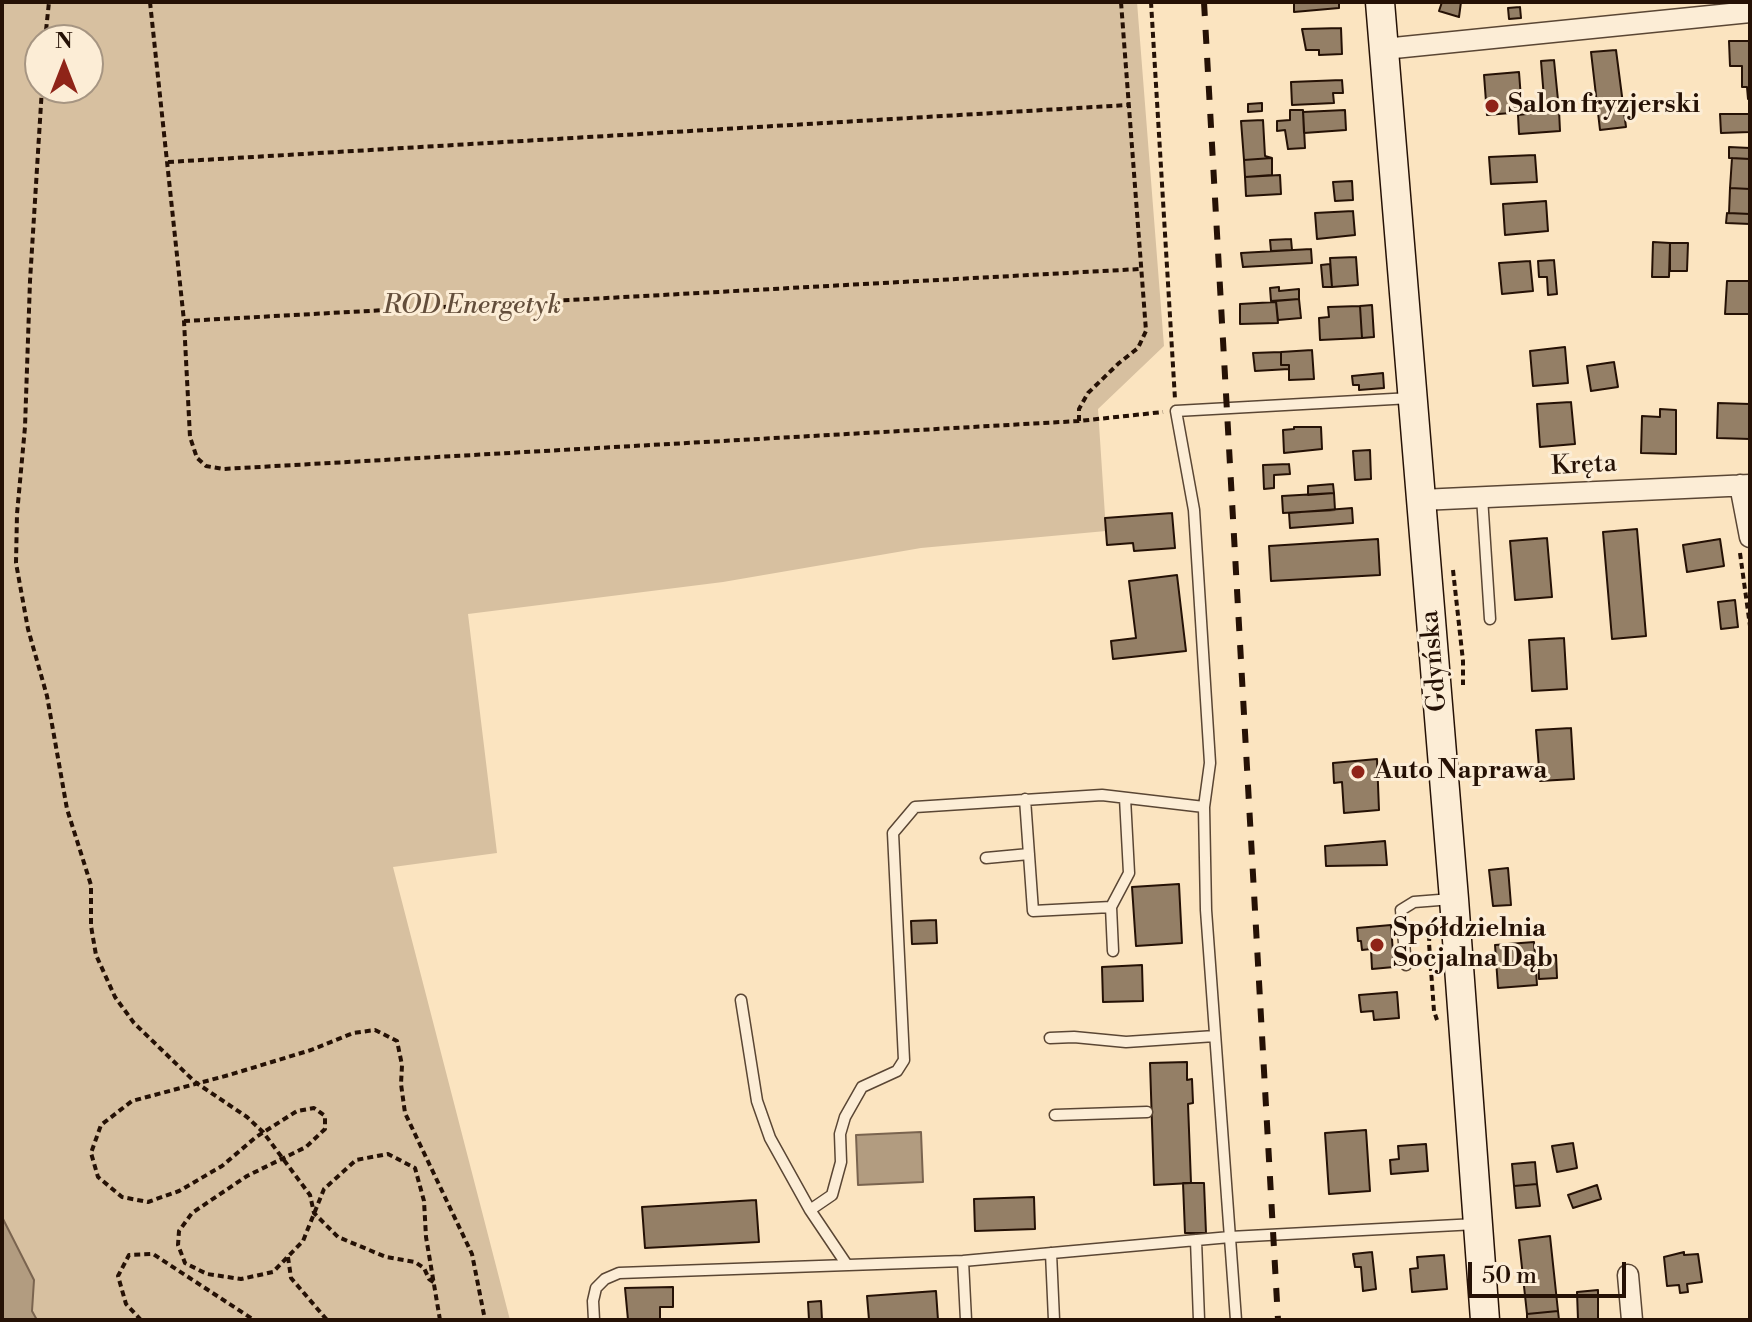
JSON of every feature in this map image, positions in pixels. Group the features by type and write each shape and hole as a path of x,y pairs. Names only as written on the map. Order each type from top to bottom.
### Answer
{"main road":[{"name":"Gdyńska","path":"1380,2 1454,899 1485,1320"}],"street":[{"path":"1384,49 1750,12"},
{"path":"1745,485 1750,537"},
{"name":"Kręta","path":"1421,500 1745,485"},
{"path":"1628,1275 1632,1320"}],"lane":[{"path":"1236,1320 1206,910 1204,807 1210,763 1194,510 1176,411 1413,398"},
{"path":"1482,497 1490,619"},
{"path":"810,1210 832,1195 841,1162 840,1134 845,1117 862,1087 897,1071 904,1060 893,833 915,807 1102,795 1204,807"},
{"path":"1113,951 1111,907 1129,873 1125,798"},
{"path":"1025,799 1033,911 1111,907"},
{"path":"986,858 1029,854"},
{"path":"1406,965 1401,910 1414,902 1454,899"},
{"path":"741,1000 757,1101 770,1138 810,1210 847,1265"},
{"path":"1050,1038 1126,1042 1215,1036"},
{"path":"1055,1115 1147,1112"},
{"path":"594,1320 596,1288 605,1279 619,1273 963,1261 1230,1237 1478,1224"},
{"path":"1196,1240 1199,1320"},
{"path":"1051,1253 1054,1320"},
{"path":"963,1261 966,1320"}],"path":[{"path":"47,24 49,2"},
{"path":"151,2 184,321 193,448 197,458 206,466 223,469 1079,421 1176,411 1151,2"},
{"path":"1079,421 1079,409 1088,393 1138,348 1146,331 1121,2"},
{"path":"41,104 16,563 28,629 47,696 67,809 91,885 91,926 96,955 115,997 134,1023 195,1082 247,1117 263,1132 310,1195 314,1213 338,1237 386,1257 415,1262 424,1268 436,1285"},
{"path":"168,162 1128,105"},
{"path":"184,321 1140,269"},
{"path":"440,1320 426,1237 424,1201 415,1168 388,1154 356,1160 324,1189 303,1241 273,1272 241,1279 207,1274 185,1263 178,1245 179,1231 192,1213 247,1176 306,1147 325,1129 325,1116 314,1108 297,1111 263,1132 222,1166 179,1191 148,1202 122,1197 98,1177 91,1153 101,1125 132,1101 311,1050 353,1033 375,1030 397,1041 405,1113 472,1254 485,1320"},
{"path":"141,1320 126,1304 118,1276 129,1255 153,1254 254,1320"},
{"path":"288,1257 291,1278 327,1320"}],"green space":[{"name":"ROD Energetyk","path":"2,2 1137,2 1164,346 1098,409 1106,531 921,548 723,582 468,614 497,853 393,867 510,1320 37,1320 32,1312 34,1280 2,1217"}],"shaded area":[{"path":"921,1132 923,1182 858,1185 856,1135"},
{"path":"2,1217 34,1280 32,1311 37,1320 2,1320"}],"building":[{"path":"1294,2 1339,2 1339,8 1294,12"},
{"path":"1442,2 1461,2 1459,17 1439,11"},
{"path":"1520,7 1521,18 1509,19 1508,8"},
{"path":"1341,28 1342,54 1319,55 1319,50 1306,50 1302,29"},
{"path":"1729,41 1750,41 1750,99 1747,87 1742,87 1742,66 1730,66"},
{"path":"1616,50 1626,127 1600,130 1591,52"},
{"path":"1554,60 1559,110 1545,111 1541,61"},
{"path":"1519,72 1522,112 1487,115 1484,75"},
{"path":"1342,80 1343,93 1333,93 1334,103 1292,105 1291,82"},
{"path":"1262,103 1262,111 1248,112 1248,104"},
{"path":"1290,110 1303,110 1305,148 1288,149 1285,130 1277,131 1277,121 1290,120"},
{"path":"1345,110 1346,130 1304,133 1303,112"},
{"path":"1559,110 1560,131 1519,134 1518,115"},
{"path":"1720,114 1749,114 1750,132 1721,133"},
{"path":"1263,120 1265,156 1272,158 1244,160 1241,121"},
{"path":"1729,147 1750,148 1750,159 1729,158"},
{"path":"1535,155 1537,182 1491,184 1489,157"},
{"path":"1272,158 1272,175 1245,177 1244,160"},
{"path":"1732,158 1750,159 1750,189 1730,188"},
{"path":"1280,175 1281,194 1246,196 1245,177"},
{"path":"1352,181 1353,200 1335,201 1333,182"},
{"path":"1730,188 1750,189 1750,214 1729,213"},
{"path":"1546,201 1548,231 1505,235 1503,204"},
{"path":"1353,211 1355,235 1317,239 1315,213"},
{"path":"1727,213 1750,214 1750,224 1726,223"},
{"path":"1291,239 1292,250 1271,251 1270,240"},
{"path":"1653,242 1670,243 1669,277 1652,277"},
{"path":"1670,243 1688,243 1687,271 1670,271"},
{"path":"1311,249 1312,263 1243,267 1241,253"},
{"path":"1356,257 1358,285 1332,287 1330,258"},
{"path":"1554,260 1557,294 1548,295 1547,277 1539,277 1538,261"},
{"path":"1530,261 1533,291 1502,294 1499,263"},
{"path":"1330,264 1332,287 1323,287 1321,265"},
{"path":"1727,281 1750,281 1750,314 1725,314"},
{"path":"1279,287 1279,291 1299,289 1299,299 1271,301 1270,288"},
{"path":"1299,299 1301,318 1278,320 1276,301"},
{"path":"1276,302 1278,323 1240,324 1240,304"},
{"path":"1372,305 1374,337 1362,338 1360,306"},
{"path":"1360,306 1362,338 1320,340 1319,318 1329,317 1328,307"},
{"path":"1565,347 1568,383 1533,386 1530,351"},
{"path":"1312,350 1314,379 1289,380 1289,365 1281,365 1281,352"},
{"path":"1281,352 1281,365 1289,365 1289,369 1255,371 1253,353"},
{"path":"1614,362 1618,387 1591,391 1587,366"},
{"path":"1383,373 1384,388 1359,390 1359,385 1353,385 1352,376"},
{"path":"1571,402 1575,444 1540,447 1537,404"},
{"path":"1718,403 1750,404 1750,439 1717,438"},
{"path":"1660,409 1676,410 1676,454 1641,453 1642,416 1660,417"},
{"path":"1321,427 1322,449 1284,453 1283,430"},
{"path":"1370,450 1371,479 1355,480 1353,451"},
{"path":"1289,464 1290,474 1274,475 1274,488 1264,489 1263,465"},
{"path":"1333,484 1334,493 1308,495 1308,486"},
{"path":"1334,493 1335,510 1283,513 1282,496"},
{"path":"1352,508 1353,523 1290,528 1289,513"},
{"path":"1172,513 1175,548 1134,551 1133,543 1107,545 1105,518"},
{"path":"1637,529 1646,636 1612,639 1603,532"},
{"path":"1547,538 1552,597 1515,600 1510,541"},
{"path":"1378,539 1380,575 1271,581 1269,546"},
{"path":"1720,539 1724,566 1687,572 1683,545"},
{"path":"1177,575 1186,651 1113,659 1111,641 1136,638 1129,581"},
{"path":"1735,600 1738,627 1721,629 1718,602"},
{"path":"1564,638 1567,689 1532,691 1529,640"},
{"path":"1571,728 1574,779 1540,781 1536,730"},
{"path":"1377,759 1379,810 1344,813 1342,782 1334,783 1333,763"},
{"path":"1385,841 1387,865 1326,866 1325,846"},
{"path":"1508,868 1511,905 1493,906 1489,870"},
{"path":"1179,884 1182,943 1136,946 1132,887"},
{"path":"936,920 937,943 912,944 911,921"},
{"name":"Spółdzielnia Socjalna Dąb","path":"1391,925 1394,967 1372,969 1371,949 1362,950 1357,928"},
{"path":"1534,942 1537,985 1498,988 1495,945"},
{"path":"1556,955 1557,978 1539,979 1538,956"},
{"path":"1142,965 1143,1001 1103,1002 1102,967"},
{"path":"1397,992 1399,1018 1374,1020 1373,1011 1361,1012 1359,995"},
{"path":"1187,1062 1187,1080 1192,1079 1193,1103 1188,1104 1191,1183 1154,1185 1150,1063"},
{"path":"1366,1130 1370,1191 1329,1194 1325,1133"},
{"path":"1573,1143 1577,1168 1557,1172 1552,1146"},
{"path":"1426,1144 1428,1171 1391,1174 1390,1160 1399,1159 1398,1146"},
{"path":"1535,1162 1537,1184 1514,1186 1512,1164"},
{"path":"1183,1183 1204,1183 1206,1233 1185,1233"},
{"path":"1537,1184 1540,1206 1516,1208 1514,1186"},
{"path":"1597,1185 1601,1199 1573,1208 1568,1195"},
{"path":"1034,1197 1035,1229 975,1231 974,1199"},
{"path":"756,1200 759,1242 645,1248 642,1207"},
{"path":"1550,1236 1558,1311 1527,1314 1519,1240"},
{"path":"1372,1252 1376,1289 1363,1291 1361,1267 1355,1267 1353,1254"},
{"path":"1684,1252 1684,1255 1698,1254 1702,1282 1687,1284 1688,1292 1680,1293 1679,1285 1667,1286 1664,1257"},
{"path":"1444,1255 1447,1289 1412,1292 1410,1269 1418,1268 1417,1257"},
{"path":"673,1287 673,1307 660,1307 660,1320 628,1320 625,1288"},
{"path":"1598,1290 1598,1320 1578,1320 1577,1292"},
{"path":"936,1291 938,1320 869,1320 867,1296"},
{"path":"821,1301 822,1320 809,1320 808,1302"},
{"path":"1558,1311 1559,1320 1527,1320 1527,1314"}],"railway":[{"path":"1204,2 1278,1320"}],"place":[{"name":"Salon fryzjerski","path":"1492,106"},
{"name":"Auto Naprawa","path":"1358,772"},
{"name":"Spółdzielnia Socjalna Dąb","path":"1377,945"}]}
